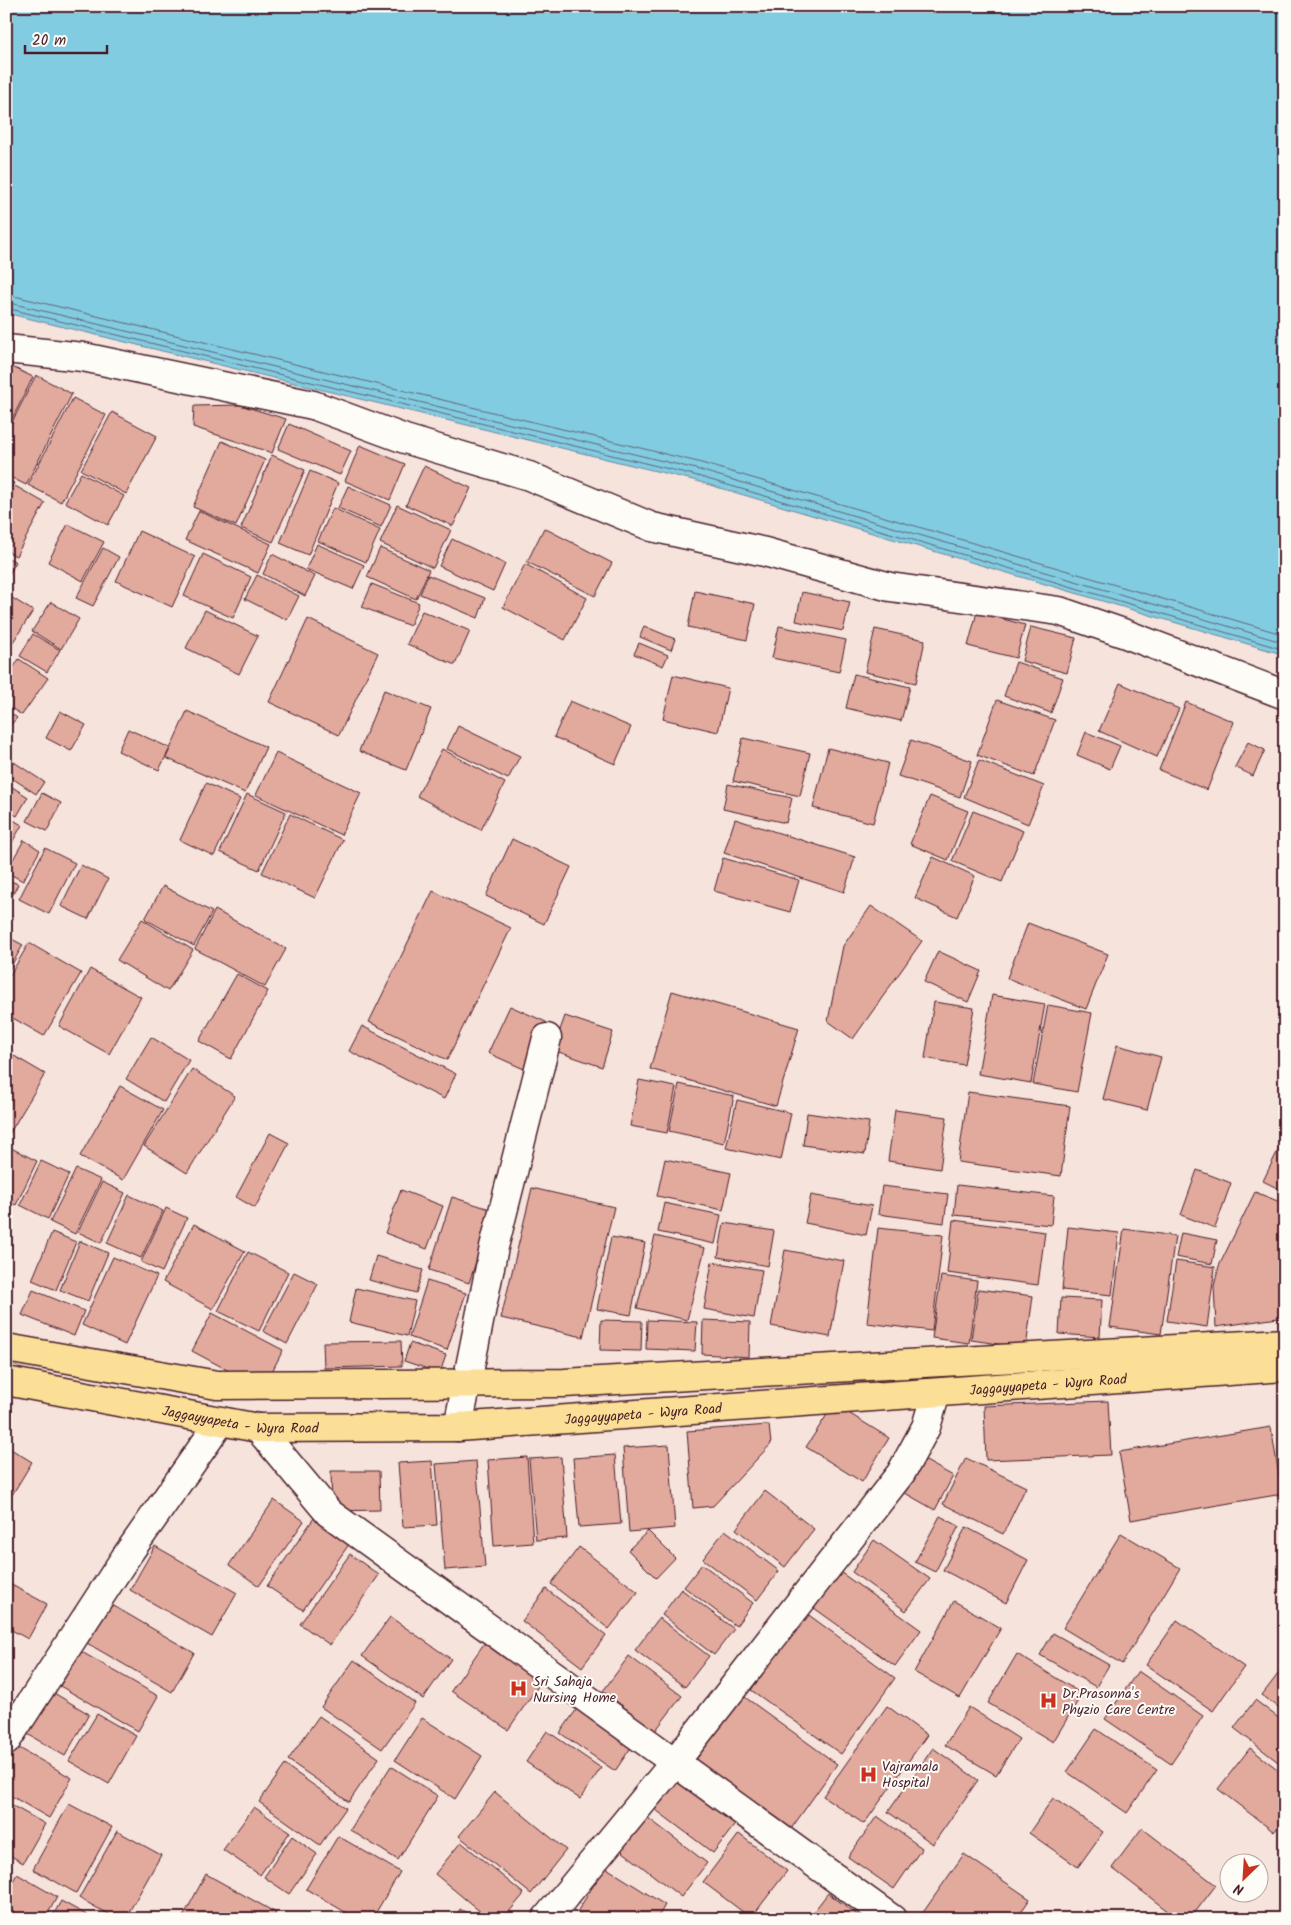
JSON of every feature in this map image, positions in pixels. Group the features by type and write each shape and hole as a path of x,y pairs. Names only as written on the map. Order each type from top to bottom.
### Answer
{"main road":[{"path":"6,1348 218,1385 564,1383 1285,1343"},
{"name":"Jaggayyapeta - Wyra Road","path":"6,1381 258,1428 458,1427 1285,1367"}],"street":[{"path":"6,349 82,357 313,405 405,439 529,476 652,527 765,552 890,587 1059,611 1132,636 1285,695"},
{"path":"458,1427 494,1248 547,1038"},
{"path":"546,1919 675,1762 901,1473 926,1427 936,1393"},
{"path":"6,1741 125,1558 221,1421"},
{"path":"258,1428 329,1513 892,1919"}],"water":[{"path":"6,6 1285,6 1285,655 693,480 6,313"}],"building":[{"path":"6,364 33,377 6,431"},
{"path":"36,375 72,394 26,485 6,475 6,434"},
{"path":"73,398 106,415 61,502 28,485"},
{"path":"240,405 286,419 272,453 193,427 194,406"},
{"path":"112,412 157,436 126,494 81,470"},
{"path":"289,424 351,451 340,475 278,449"},
{"path":"222,441 265,460 236,526 193,507"},
{"path":"360,445 405,464 390,500 345,481"},
{"path":"272,455 305,470 273,542 241,528"},
{"path":"424,466 471,488 453,526 406,505"},
{"path":"310,471 338,483 308,555 280,543"},
{"path":"81,473 124,496 108,525 65,502"},
{"path":"6,479 14,483 6,498"},
{"path":"15,486 45,503 16,556 6,551 6,503"},
{"path":"348,486 391,505 381,527 338,508"},
{"path":"397,505 451,530 433,568 380,543"},
{"path":"333,508 380,530 366,562 318,541"},
{"path":"199,511 271,544 258,573 185,540"},
{"path":"68,524 104,542 83,581 48,562"},
{"path":"544,528 612,563 595,596 527,562"},
{"path":"139,531 195,557 172,607 116,581"},
{"path":"452,539 505,564 493,591 439,566"},
{"path":"317,544 364,565 353,589 306,569"},
{"path":"103,548 119,557 93,606 76,598"},
{"path":"380,548 429,570 416,599 367,577"},
{"path":"203,554 251,577 233,618 184,596"},
{"path":"272,554 315,576 305,596 263,574"},
{"path":"6,557 16,562 6,580"},
{"path":"525,564 587,598 565,640 503,607"},
{"path":"257,575 299,596 287,620 245,599"},
{"path":"428,575 485,598 478,618 420,594"},
{"path":"372,584 419,603 410,626 362,607"},
{"path":"695,591 755,604 747,640 688,627"},
{"path":"802,592 850,602 843,631 796,621"},
{"path":"6,594 33,611 11,645 6,642"},
{"path":"51,602 79,619 61,649 32,631"},
{"path":"205,610 258,636 239,674 186,648"},
{"path":"422,611 470,631 455,665 407,644"},
{"path":"977,612 1025,625 1016,658 968,646"},
{"path":"308,619 378,653 339,735 269,702"},
{"path":"644,626 675,639 671,650 640,637"},
{"path":"779,626 846,640 839,672 772,658"},
{"path":"1031,627 1076,638 1067,673 1022,661"},
{"path":"875,629 925,640 916,683 865,672"},
{"path":"33,634 60,650 47,672 20,656"},
{"path":"639,643 668,655 663,666 634,654"},
{"path":"19,659 48,678 22,715 6,705 6,679"},
{"path":"1016,662 1063,678 1051,713 1004,696"},
{"path":"854,674 910,687 901,721 846,708"},
{"path":"673,675 728,688 718,732 663,719"},
{"path":"1120,683 1179,709 1157,757 1099,731"},
{"path":"384,690 431,709 406,770 359,751"},
{"path":"997,700 1055,720 1034,776 977,755"},
{"path":"570,701 631,727 615,764 554,737"},
{"path":"1186,702 1234,722 1207,790 1159,770"},
{"path":"6,709 17,718 6,730"},
{"path":"60,711 86,725 71,751 46,738"},
{"path":"187,711 266,747 245,793 166,758"},
{"path":"458,726 520,756 508,779 447,749"},
{"path":"128,729 170,748 159,770 118,751"},
{"path":"1086,732 1120,746 1110,769 1077,755"},
{"path":"743,738 810,753 800,796 733,781"},
{"path":"911,740 972,761 960,797 898,776"},
{"path":"1248,742 1265,750 1253,776 1235,767"},
{"path":"828,748 888,763 873,823 813,808"},
{"path":"442,749 505,783 481,830 417,796"},
{"path":"276,753 361,793 341,835 256,795"},
{"path":"11,760 44,782 36,794 6,774 6,768"},
{"path":"979,760 1044,786 1028,824 964,797"},
{"path":"6,783 28,797 17,816 6,810"},
{"path":"206,783 240,799 214,856 180,840"},
{"path":"728,784 792,798 786,823 723,809"},
{"path":"42,793 61,803 47,831 27,821"},
{"path":"247,794 286,812 259,870 220,852"},
{"path":"930,796 968,811 948,860 910,844"},
{"path":"973,811 1023,831 1002,882 952,861"},
{"path":"290,814 343,840 315,898 262,873"},
{"path":"6,816 22,825 10,846 6,844"},
{"path":"735,819 855,857 844,892 724,853"},
{"path":"512,839 571,867 544,924 486,896"},
{"path":"24,840 40,850 23,881 6,872"},
{"path":"45,848 75,863 49,914 19,899"},
{"path":"933,857 975,876 957,917 915,898"},
{"path":"723,858 799,880 790,912 714,891"},
{"path":"81,865 108,879 88,919 61,906"},
{"path":"6,879 18,884 6,909"},
{"path":"163,886 212,912 194,946 145,919"},
{"path":"433,891 511,928 447,1060 369,1022"},
{"path":"871,906 922,941 853,1039 828,1021 843,946"},
{"path":"215,910 286,949 265,987 195,949"},
{"path":"142,919 193,950 168,991 117,960"},
{"path":"1028,923 1108,954 1086,1009 1007,978"},
{"path":"6,936 23,945 6,975"},
{"path":"29,943 81,973 44,1036 6,1014 6,982"},
{"path":"938,951 981,971 968,1002 924,982"},
{"path":"90,969 141,997 109,1054 59,1026"},
{"path":"237,974 268,991 231,1059 199,1041"},
{"path":"672,991 799,1028 776,1106 650,1069"},
{"path":"992,995 1045,1004 1031,1083 978,1074"},
{"path":"934,1002 974,1008 964,1065 925,1058"},
{"path":"1048,1005 1092,1013 1077,1092 1033,1084"},
{"path":"510,1006 546,1022 524,1069 488,1053"},
{"path":"565,1016 613,1032 602,1067 553,1050"},
{"path":"362,1026 456,1074 444,1099 349,1051"},
{"path":"151,1037 189,1060 164,1102 126,1079"},
{"path":"1117,1045 1161,1057 1147,1110 1103,1099"},
{"path":"9,1053 45,1074 8,1136 6,1135 6,1057"},
{"path":"192,1069 235,1096 187,1173 144,1146"},
{"path":"639,1080 676,1087 667,1133 630,1126"},
{"path":"679,1084 734,1096 724,1143 669,1131"},
{"path":"120,1086 163,1110 123,1180 80,1156"},
{"path":"968,1092 1070,1106 1061,1176 958,1162"},
{"path":"737,1100 791,1113 781,1160 726,1148"},
{"path":"895,1110 947,1117 940,1169 888,1161"},
{"path":"807,1113 869,1122 865,1154 803,1145"},
{"path":"270,1133 289,1143 255,1208 236,1197"},
{"path":"1285,1136 1285,1192 1263,1181"},
{"path":"9,1147 37,1161 16,1205 6,1200 6,1152"},
{"path":"665,1159 731,1173 723,1210 657,1196"},
{"path":"41,1161 69,1174 48,1219 20,1205"},
{"path":"76,1169 101,1180 75,1234 50,1222"},
{"path":"1197,1170 1231,1183 1215,1228 1181,1215"},
{"path":"102,1182 125,1193 101,1243 78,1232"},
{"path":"957,1185 1054,1196 1051,1225 954,1215"},
{"path":"882,1186 948,1194 944,1223 878,1214"},
{"path":"532,1188 614,1207 583,1337 501,1318"},
{"path":"401,1190 443,1206 427,1249 385,1233"},
{"path":"1255,1192 1285,1204 1285,1317 1216,1327 1214,1286 1219,1266"},
{"path":"129,1195 163,1211 141,1258 107,1243"},
{"path":"811,1195 872,1206 866,1235 805,1223"},
{"path":"452,1197 493,1210 469,1283 429,1270"},
{"path":"664,1203 721,1215 715,1244 658,1232"},
{"path":"166,1208 187,1218 162,1272 141,1262"},
{"path":"953,1220 1045,1232 1038,1285 947,1273"},
{"path":"724,1223 774,1231 768,1266 718,1257"},
{"path":"194,1224 245,1251 213,1309 163,1282"},
{"path":"1068,1227 1119,1233 1112,1295 1062,1290"},
{"path":"878,1228 943,1235 932,1331 867,1323"},
{"path":"1124,1229 1175,1236 1161,1334 1110,1327"},
{"path":"52,1232 76,1242 56,1290 32,1280"},
{"path":"1181,1233 1217,1240 1212,1264 1176,1257"},
{"path":"655,1236 705,1248 687,1320 637,1308"},
{"path":"611,1237 645,1243 631,1315 597,1309"},
{"path":"80,1241 108,1253 88,1301 60,1290"},
{"path":"785,1250 844,1261 830,1337 771,1326"},
{"path":"248,1252 288,1272 259,1331 218,1311"},
{"path":"376,1256 423,1270 416,1293 369,1280"},
{"path":"113,1257 157,1276 125,1345 82,1325"},
{"path":"1176,1261 1215,1267 1207,1327 1167,1321"},
{"path":"712,1262 762,1270 754,1318 704,1309"},
{"path":"294,1272 318,1284 287,1344 263,1331"},
{"path":"941,1276 977,1281 969,1343 932,1338"},
{"path":"427,1281 466,1293 447,1350 409,1337"},
{"path":"356,1288 415,1301 407,1336 349,1322"},
{"path":"978,1289 1033,1296 1026,1348 971,1340"},
{"path":"33,1290 84,1311 74,1336 22,1315"},
{"path":"1061,1298 1102,1300 1100,1337 1059,1334"},
{"path":"212,1313 283,1350 263,1389 192,1351"},
{"path":"601,1320 642,1321 641,1351 600,1350"},
{"path":"647,1320 697,1322 695,1351 646,1349"},
{"path":"703,1320 750,1322 749,1357 702,1354"},
{"path":"401,1341 402,1366 324,1368 323,1342"},
{"path":"410,1343 446,1355 440,1373 404,1361"},
{"path":"1108,1401 1111,1455 986,1460 984,1406"},
{"path":"834,1404 889,1438 862,1482 806,1447"},
{"path":"769,1425 771,1444 713,1506 693,1508 687,1431"},
{"path":"1271,1427 1282,1494 1131,1520 1119,1452"},
{"path":"669,1445 675,1528 629,1532 623,1448"},
{"path":"6,1446 32,1462 6,1505"},
{"path":"615,1455 621,1524 579,1527 573,1458"},
{"path":"917,1456 953,1476 935,1510 898,1489"},
{"path":"527,1457 533,1543 494,1546 488,1460"},
{"path":"561,1457 567,1538 536,1540 529,1459"},
{"path":"966,1458 1026,1487 1003,1534 943,1504"},
{"path":"432,1461 437,1525 403,1527 398,1463"},
{"path":"476,1461 485,1567 445,1570 436,1464"},
{"path":"331,1471 379,1471 380,1510 332,1511"},
{"path":"765,1491 814,1529 785,1567 736,1529"},
{"path":"274,1500 304,1521 259,1586 229,1565"},
{"path":"316,1515 352,1540 303,1610 267,1586"},
{"path":"940,1516 959,1526 935,1572 915,1562"},
{"path":"966,1527 1028,1560 1006,1603 943,1570"},
{"path":"725,1530 779,1571 757,1600 703,1559"},
{"path":"648,1531 675,1558 656,1578 628,1550"},
{"path":"1121,1533 1180,1568 1122,1664 1063,1628"},
{"path":"874,1540 930,1579 906,1611 852,1572"},
{"path":"155,1546 237,1593 212,1637 130,1590"},
{"path":"579,1547 638,1592 609,1629 551,1584"},
{"path":"350,1554 379,1575 330,1645 300,1624"},
{"path":"702,1564 753,1603 736,1626 684,1587"},
{"path":"840,1572 921,1630 895,1666 814,1608"},
{"path":"6,1582 47,1604 28,1639 6,1627"},
{"path":"546,1589 606,1635 582,1667 522,1621"},
{"path":"681,1589 734,1629 714,1655 662,1615"},
{"path":"954,1601 1001,1628 960,1698 914,1672"},
{"path":"107,1602 194,1653 172,1692 85,1642"},
{"path":"806,1613 895,1678 841,1754 751,1690"},
{"path":"390,1617 451,1659 423,1699 362,1656"},
{"path":"659,1618 709,1656 685,1687 635,1650"},
{"path":"1177,1620 1244,1667 1213,1711 1146,1665"},
{"path":"1053,1633 1109,1665 1096,1687 1040,1655"},
{"path":"490,1635 547,1673 508,1730 451,1691"},
{"path":"80,1651 158,1696 138,1731 60,1686"},
{"path":"1017,1654 1082,1694 1053,1742 988,1703"},
{"path":"629,1656 682,1696 655,1731 603,1691"},
{"path":"354,1660 415,1703 382,1749 321,1707"},
{"path":"1285,1665 1285,1712 1262,1695"},
{"path":"1138,1671 1203,1716 1171,1764 1105,1719"},
{"path":"49,1690 89,1714 65,1756 24,1732"},
{"path":"742,1695 837,1764 791,1829 695,1761"},
{"path":"1255,1700 1285,1723 1285,1753 1278,1762 1234,1728"},
{"path":"579,1706 634,1743 615,1771 560,1733"},
{"path":"887,1706 927,1735 864,1824 823,1796"},
{"path":"969,1707 1019,1739 996,1775 945,1745"},
{"path":"97,1714 136,1736 109,1784 69,1761"},
{"path":"319,1716 379,1758 349,1802 288,1760"},
{"path":"422,1718 482,1756 455,1799 395,1760"},
{"path":"1096,1729 1157,1770 1127,1813 1067,1772"},
{"path":"547,1731 601,1768 580,1799 526,1762"},
{"path":"12,1744 72,1778 49,1818 6,1793 6,1753"},
{"path":"933,1748 978,1780 933,1844 888,1812"},
{"path":"1250,1748 1285,1775 1285,1818 1274,1832 1218,1789"},
{"path":"285,1765 346,1808 320,1845 259,1802"},
{"path":"391,1766 438,1796 398,1860 350,1830"},
{"path":"671,1773 737,1822 713,1853 648,1804"},
{"path":"495,1792 566,1850 531,1894 459,1836"},
{"path":"1053,1798 1103,1832 1078,1867 1029,1833"},
{"path":"6,1802 45,1824 23,1863 6,1853"},
{"path":"69,1804 112,1827 76,1893 33,1869"},
{"path":"254,1807 290,1832 260,1875 223,1850"},
{"path":"643,1814 707,1863 681,1897 618,1848"},
{"path":"877,1816 922,1848 894,1889 848,1857"},
{"path":"1142,1828 1216,1885 1190,1919 1178,1919 1112,1868"},
{"path":"117,1831 161,1855 125,1919 117,1919 79,1898"},
{"path":"739,1834 787,1871 751,1918 703,1882"},
{"path":"292,1836 317,1854 289,1894 264,1877"},
{"path":"338,1836 400,1872 372,1919 357,1919 306,1889"},
{"path":"461,1842 524,1894 503,1919 489,1919 435,1874"},
{"path":"964,1854 1030,1899 1016,1919 928,1919 922,1914"},
{"path":"605,1867 665,1905 657,1919 588,1919 577,1912"},
{"path":"17,1874 57,1897 45,1919 6,1919 6,1893"},
{"path":"206,1874 276,1913 272,1919 182,1919"},
{"path":"828,1893 863,1919 808,1919"},
{"path":"61,1901 94,1919 51,1919"},
{"path":"460,1909 477,1919 455,1919"},
{"path":"1086,1910 1097,1919 1080,1919"}],"place":[{"name":"Sri Sahaja Nursing Home","path":"519,1689"},
{"name":"Dr.Prasonna's Phyzio Care Centre","path":"1048,1701"},
{"name":"Vajramala Hospital","path":"868,1774"}]}
